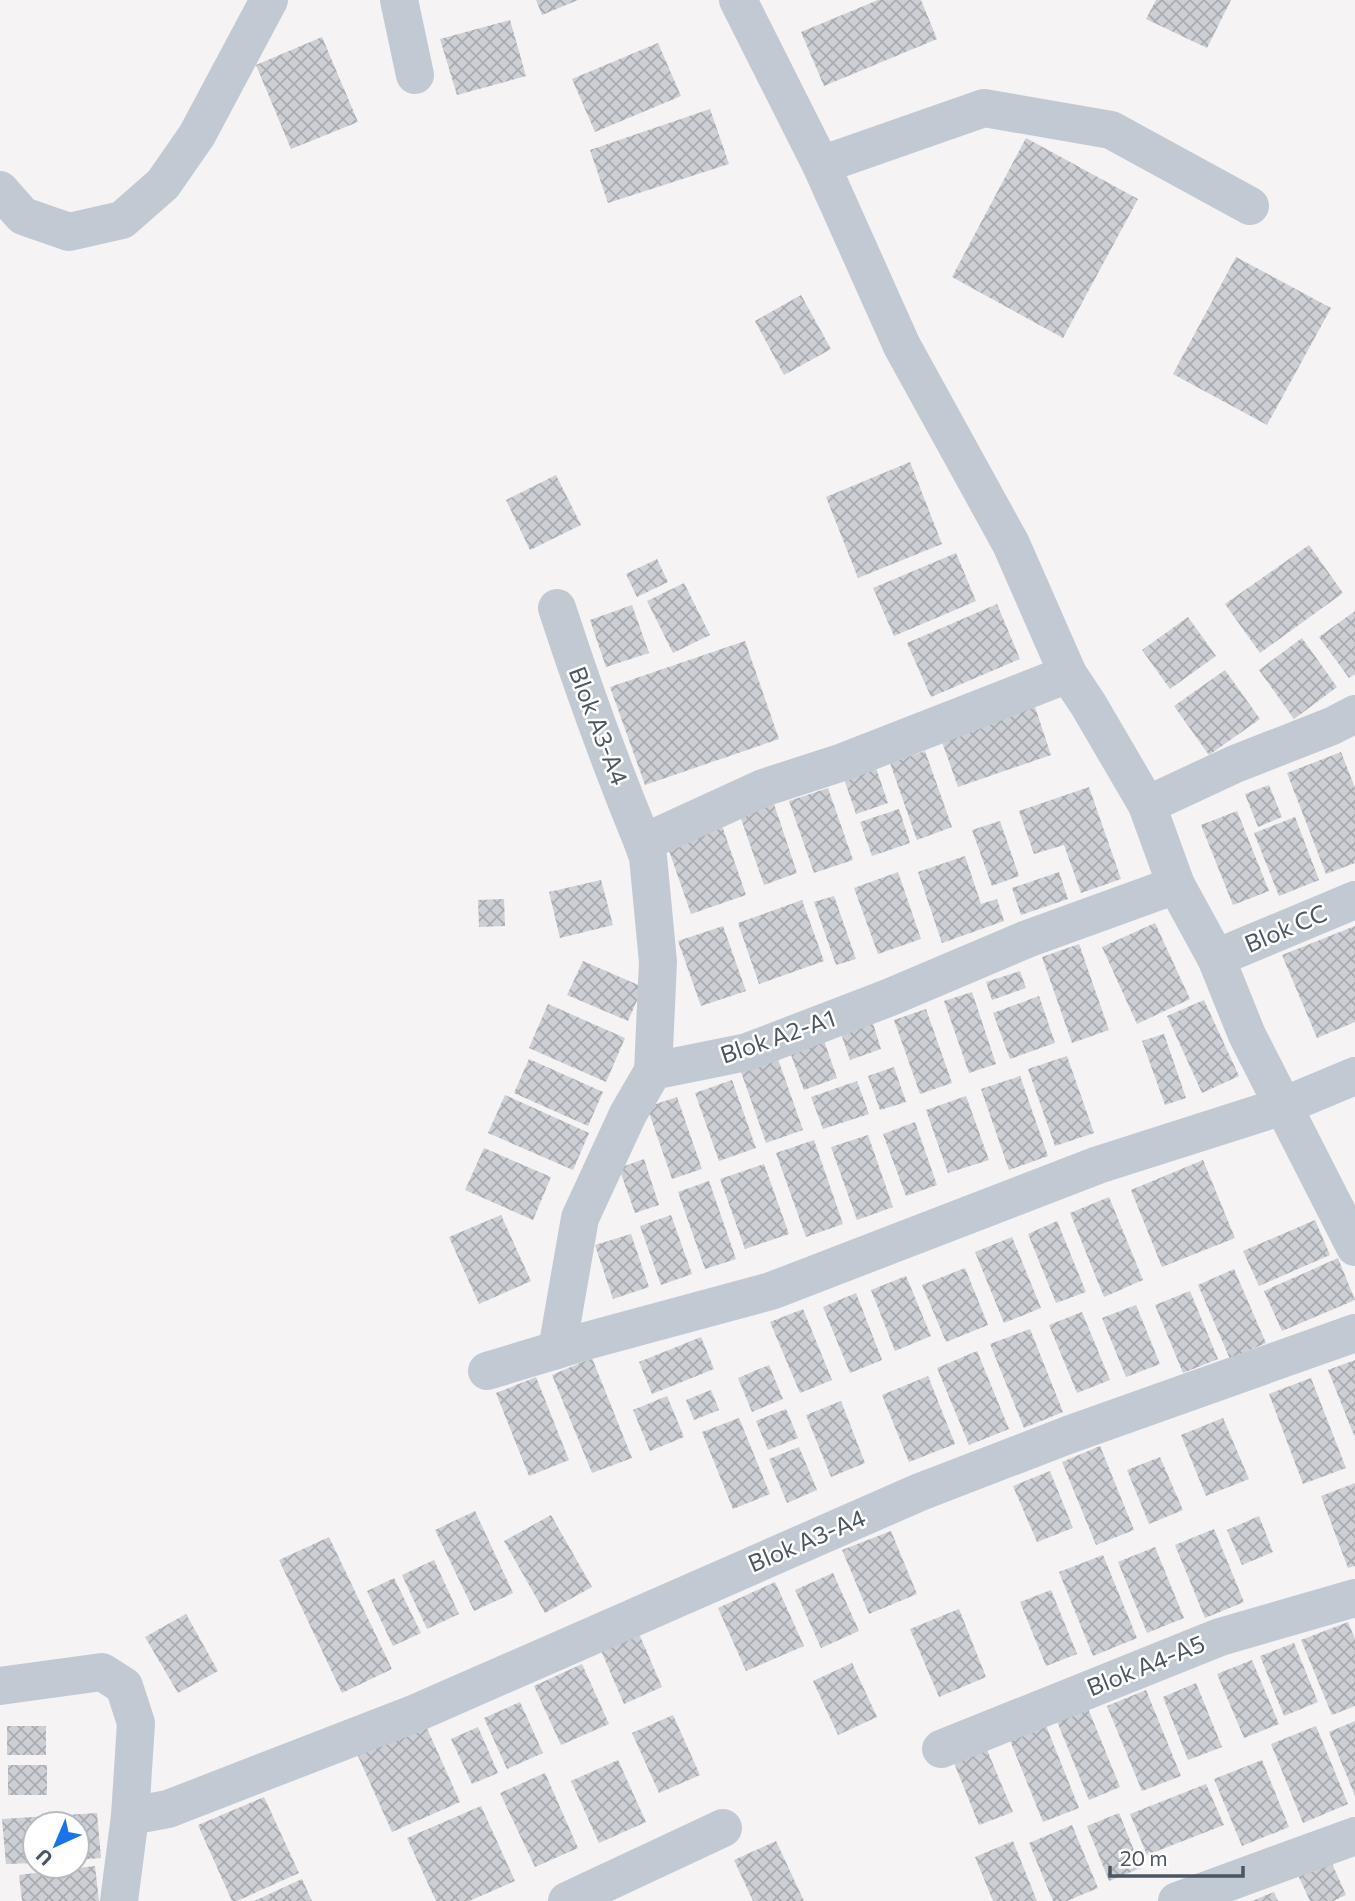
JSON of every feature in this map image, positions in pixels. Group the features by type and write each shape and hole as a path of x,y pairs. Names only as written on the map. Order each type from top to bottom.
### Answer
{"street":[{"path":"0,190 23,216 69,232 122,220 163,184 197,135 268,0"},
{"path":"399,0 415,75"},
{"path":"738,0 821,165 902,345 1011,544 1069,674 1147,805 1176,885 1216,958 1247,1035 1355,1247"},
{"path":"821,165 984,108 1111,130 1250,206"},
{"name":"Blok A3-A4","path":"557,608 573,662 648,857 658,962 653,1072"},
{"path":"643,843 763,788 843,762 1069,674"},
{"path":"1147,805 1235,764 1332,726 1355,714"},
{"name":"Blok A2-A1","path":"653,1072 747,1052 888,998 1027,939 1176,885"},
{"name":"Blok CC","path":"1216,958 1355,900"},
{"path":"557,1350 580,1218 628,1114 653,1072"},
{"path":"487,1371 771,1291 1098,1165 1283,1106 1355,1076"},
{"name":"Blok A3-A4","path":"130,1816 168,1809 416,1713 920,1492 1068,1435 1355,1334"},
{"name":"Blok A4-A5","path":"941,1749 1220,1637 1355,1598"},
{"path":"0,1686 102,1672 124,1686 136,1723 130,1816 120,1901"},
{"path":"567,1901 723,1828"},
{"path":"1177,1901 1355,1836"}],"building":[{"path":"536,0 578,0 542,15"},
{"path":"878,0 921,0 937,39 824,86 801,32"},
{"path":"1156,0 1231,0 1207,48 1146,19"},
{"path":"510,20 526,76 457,95 440,39"},
{"path":"322,37 358,122 291,149 256,65"},
{"path":"658,43 681,96 595,132 572,79"},
{"path":"710,109 729,164 608,203 590,150"},
{"path":"1026,138 1138,199 1063,338 952,277"},
{"path":"1236,257 1331,308 1267,425 1173,374"},
{"path":"801,295 831,349 784,375 755,321"},
{"path":"910,462 942,544 858,578 826,497"},
{"path":"556,475 581,525 530,550 506,500"},
{"path":"1309,545 1343,593 1260,653 1225,604"},
{"path":"956,553 976,601 894,636 873,588"},
{"path":"657,559 668,582 637,597 626,574"},
{"path":"684,583 710,635 673,653 647,601"},
{"path":"997,604 1020,659 931,697 907,643"},
{"path":"632,605 649,653 606,667 590,620"},
{"path":"1355,611 1355,674 1349,678 1319,637"},
{"path":"1188,617 1216,656 1170,689 1142,650"},
{"path":"1302,638 1337,687 1294,719 1259,670"},
{"path":"745,641 779,739 645,785 610,687"},
{"path":"1225,670 1260,719 1209,755 1174,706"},
{"path":"1035,707 1051,755 958,787 941,739"},
{"path":"925,751 952,827 917,840 890,763"},
{"path":"1341,752 1355,788 1355,863 1326,874 1287,773"},
{"path":"876,768 888,803 856,814 844,779"},
{"path":"1269,785 1282,817 1258,827 1245,794"},
{"path":"1089,787 1121,879 1081,893 1064,845 1034,854 1019,811"},
{"path":"828,788 853,860 814,873 789,801"},
{"path":"773,801 797,873 764,885 739,813"},
{"path":"899,809 910,843 872,856 860,822"},
{"path":"1237,811 1269,891 1233,905 1201,825"},
{"path":"1295,817 1319,880 1279,896 1254,833"},
{"path":"720,820 746,895 691,914 665,839"},
{"path":"1000,821 1019,876 992,886 972,830"},
{"path":"965,856 981,904 997,899 1004,921 942,943 918,872"},
{"path":"898,872 921,939 878,954 854,888"},
{"path":"1059,872 1068,899 1021,915 1012,888"},
{"path":"601,880 613,925 560,938 549,892"},
{"path":"834,896 856,959 836,965 814,902"},
{"path":"504,899 505,926 479,927 478,900"},
{"path":"802,900 824,961 759,984 738,923"},
{"path":"1155,923 1190,999 1137,1024 1102,947"},
{"path":"723,926 746,991 701,1006 678,941"},
{"path":"1355,926 1355,1022 1317,1038 1282,955"},
{"path":"1079,944 1109,1030 1072,1043 1042,957"},
{"path":"583,961 643,987 628,1021 567,995"},
{"path":"1020,971 1026,988 992,1000 986,982"},
{"path":"972,992 996,1064 969,1073 944,1001"},
{"path":"1039,996 1055,1043 1010,1059 993,1013"},
{"path":"1204,1000 1239,1076 1202,1093 1167,1016"},
{"path":"548,1004 625,1038 606,1082 529,1048"},
{"path":"926,1009 952,1083 920,1094 894,1020"},
{"path":"871,1017 881,1049 850,1060 839,1028"},
{"path":"821,1032 837,1078 804,1090 787,1044"},
{"path":"1164,1034 1186,1098 1165,1105 1142,1041"},
{"path":"777,1056 803,1130 766,1143 740,1069"},
{"path":"1067,1056 1094,1133 1055,1146 1028,1069"},
{"path":"529,1059 603,1092 588,1126 514,1093"},
{"path":"894,1067 906,1102 880,1110 868,1076"},
{"path":"1020,1076 1048,1156 1009,1170 981,1089"},
{"path":"732,1080 756,1148 719,1161 695,1093"},
{"path":"857,1081 869,1114 823,1129 811,1097"},
{"path":"505,1095 589,1133 573,1170 488,1133"},
{"path":"966,1096 989,1160 948,1173 926,1110"},
{"path":"677,1097 702,1169 672,1179 647,1107"},
{"path":"915,1122 937,1185 906,1196 883,1134"},
{"path":"868,1135 893,1207 857,1220 831,1147"},
{"path":"814,1140 843,1224 806,1237 776,1153"},
{"path":"484,1148 551,1177 533,1220 465,1190"},
{"path":"644,1159 659,1205 635,1213 619,1168"},
{"path":"1203,1160 1235,1238 1162,1267 1131,1190"},
{"path":"764,1164 789,1234 745,1249 720,1179"},
{"path":"709,1181 736,1259 705,1269 678,1192"},
{"path":"1109,1197 1143,1280 1104,1297 1070,1213"},
{"path":"501,1215 531,1281 479,1304 449,1237"},
{"path":"671,1215 692,1274 661,1285 640,1226"},
{"path":"1315,1220 1330,1255 1259,1286 1243,1251"},
{"path":"1057,1221 1086,1292 1056,1303 1028,1234"},
{"path":"631,1234 649,1287 613,1299 595,1245"},
{"path":"1012,1237 1041,1308 1004,1323 975,1252"},
{"path":"1338,1258 1355,1300 1282,1331 1264,1291"},
{"path":"965,1268 988,1325 946,1342 922,1285"},
{"path":"1234,1269 1266,1343 1230,1359 1198,1285"},
{"path":"906,1276 931,1336 895,1351 871,1290"},
{"path":"1190,1291 1218,1359 1183,1373 1155,1305"},
{"path":"856,1293 882,1360 850,1373 823,1307"},
{"path":"1136,1305 1160,1364 1126,1377 1102,1318"},
{"path":"803,1309 832,1380 800,1393 770,1322"},
{"path":"1082,1312 1110,1380 1077,1393 1049,1325"},
{"path":"1030,1329 1063,1412 1024,1428 990,1344"},
{"path":"701,1337 714,1369 652,1394 639,1362"},
{"path":"977,1351 1009,1429 969,1445 937,1368"},
{"path":"592,1358 632,1458 592,1473 552,1375"},
{"path":"1355,1360 1355,1438 1328,1370"},
{"path":"769,1365 783,1399 752,1412 738,1378"},
{"path":"928,1376 955,1444 909,1462 882,1395"},
{"path":"536,1377 569,1460 529,1476 496,1393"},
{"path":"1311,1378 1346,1468 1303,1484 1269,1394"},
{"path":"711,1390 719,1410 694,1420 686,1400"},
{"path":"667,1396 684,1437 650,1451 633,1410"},
{"path":"841,1401 865,1463 831,1477 806,1415"},
{"path":"786,1409 798,1438 768,1450 756,1421"},
{"path":"739,1418 770,1494 733,1509 702,1432"},
{"path":"1223,1418 1249,1479 1206,1496 1181,1435"},
{"path":"1100,1446 1134,1530 1096,1545 1062,1462"},
{"path":"799,1447 817,1490 787,1503 769,1459"},
{"path":"1160,1457 1183,1510 1149,1524 1127,1470"},
{"path":"1050,1471 1073,1528 1037,1542 1013,1486"},
{"path":"1355,1483 1355,1566 1348,1568 1321,1496"},
{"path":"475,1511 513,1593 474,1611 435,1530"},
{"path":"551,1515 592,1587 545,1613 504,1541"},
{"path":"1259,1516 1273,1552 1242,1565 1227,1530"},
{"path":"1214,1529 1244,1602 1205,1618 1175,1545"},
{"path":"891,1531 917,1594 869,1614 842,1550"},
{"path":"329,1537 392,1669 342,1693 279,1560"},
{"path":"1155,1547 1184,1618 1147,1633 1118,1562"},
{"path":"1103,1555 1137,1638 1093,1656 1059,1572"},
{"path":"434,1560 459,1614 427,1629 402,1575"},
{"path":"833,1573 859,1631 821,1648 795,1590"},
{"path":"394,1578 421,1633 393,1646 367,1591"},
{"path":"775,1582 804,1646 746,1671 718,1608"},
{"path":"1051,1590 1077,1654 1046,1666 1020,1602"},
{"path":"959,1609 986,1677 939,1697 910,1629"},
{"path":"186,1614 218,1671 178,1693 145,1637"},
{"path":"1348,1622 1355,1639 1355,1706 1332,1715 1301,1640"},
{"path":"637,1629 662,1687 624,1704 599,1646"},
{"path":"1294,1643 1318,1702 1284,1716 1260,1656"},
{"path":"1252,1660 1279,1724 1244,1738 1217,1674"},
{"path":"852,1663 877,1717 838,1735 813,1681"},
{"path":"582,1664 609,1724 561,1745 534,1686"},
{"path":"1196,1683 1222,1747 1188,1760 1163,1697"},
{"path":"1146,1690 1181,1776 1142,1791 1107,1706"},
{"path":"520,1702 543,1753 507,1769 484,1718"},
{"path":"1087,1706 1120,1787 1089,1800 1056,1719"},
{"path":"421,1715 460,1802 392,1832 353,1745"},
{"path":"673,1715 700,1775 659,1793 632,1733"},
{"path":"1355,1721 1355,1796 1329,1732"},
{"path":"1045,1723 1079,1808 1043,1822 1009,1738"},
{"path":"7,1726 46,1726 46,1755 7,1755"},
{"path":"1316,1726 1348,1804 1303,1823 1271,1744"},
{"path":"478,1727 498,1773 472,1784 451,1739"},
{"path":"985,1745 1013,1812 979,1825 952,1758"},
{"path":"618,1760 646,1822 599,1843 571,1781"},
{"path":"1262,1760 1289,1827 1242,1846 1214,1779"},
{"path":"8,1765 47,1765 47,1795 8,1795"},
{"path":"545,1773 578,1848 535,1867 500,1793"},
{"path":"1206,1784 1224,1825 1147,1855 1130,1814"},
{"path":"264,1797 299,1873 232,1901 198,1825"},
{"path":"481,1806 515,1881 469,1901 436,1901 407,1838"},
{"path":"91,1813 97,1813 101,1858 91,1859"},
{"path":"1119,1813 1141,1868 1109,1881 1087,1826"},
{"path":"21,1818 21,1863 6,1864 2,1819"},
{"path":"1072,1825 1098,1888 1067,1901 1053,1901 1029,1843"},
{"path":"776,1841 804,1901 753,1901 734,1860"},
{"path":"1013,1841 1037,1901 993,1901 975,1857"},
{"path":"1330,1859 1346,1895 1333,1901 1310,1901 1297,1873"},
{"path":"91,1866 95,1866 99,1901 22,1901 19,1875 21,1880 91,1880"},
{"path":"302,1879 312,1901 254,1901"},
{"path":"1274,1892 1278,1901 1252,1901"}]}
